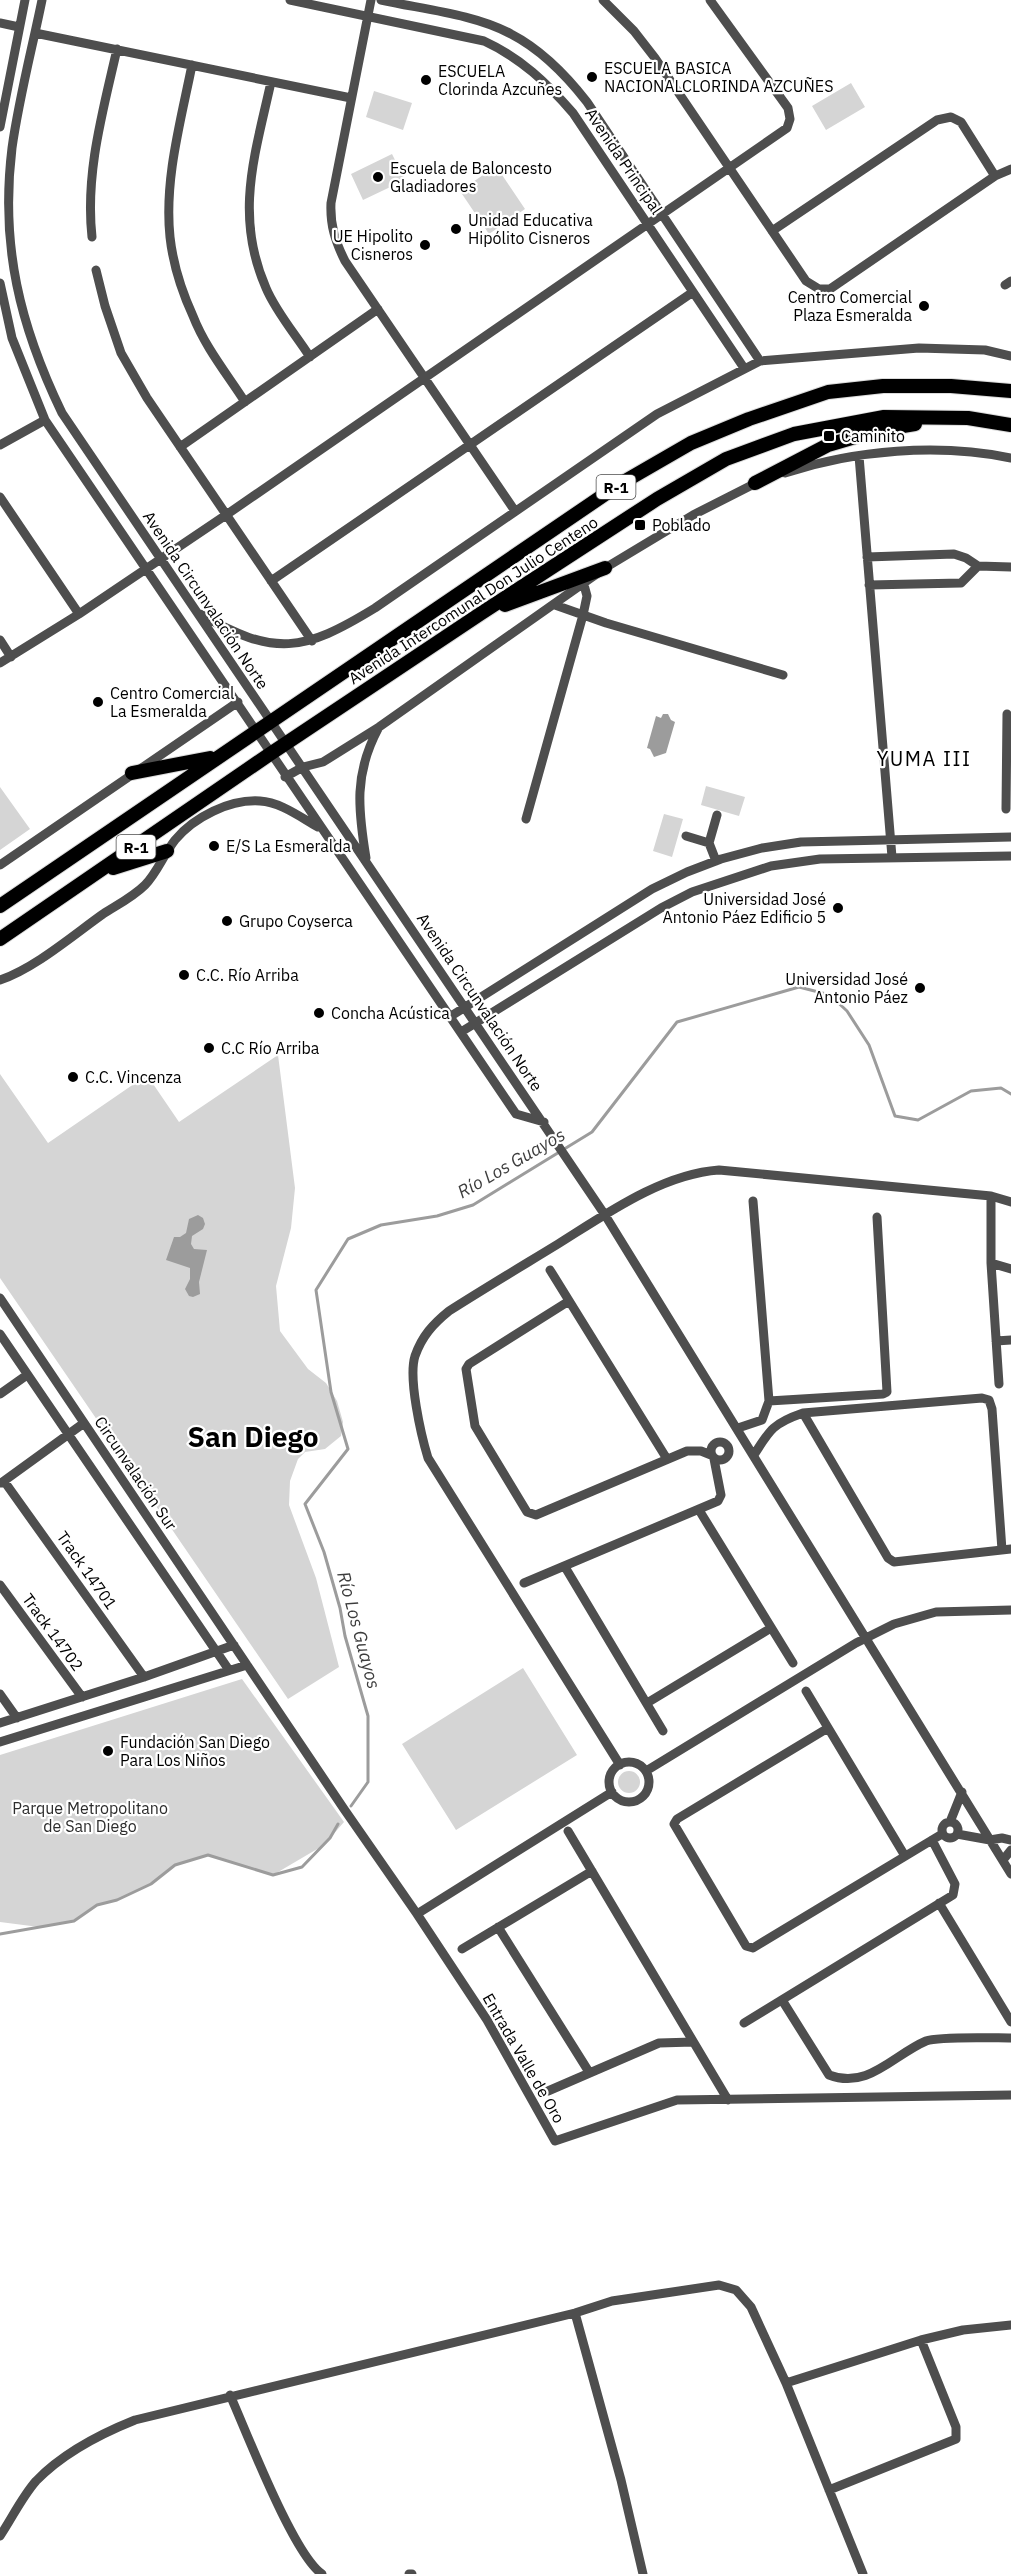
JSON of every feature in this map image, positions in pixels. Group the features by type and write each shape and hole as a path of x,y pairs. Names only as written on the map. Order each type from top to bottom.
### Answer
{"main road":[{"name":"Avenida Intercomunal Don Julio Centeno","path":"0,906 620,484 691,442 749,419 828,393 883,386 951,386 1011,391"},
{"name":"Avenida Intercomunal Don Julio Centeno","path":"0,939 270,754 480,614 657,499 726,459 794,434 884,417 958,418 1011,425"},
{"path":"755,483 812,452 851,437 879,430 958,418"},
{"path":"480,614 605,568"},
{"path":"132,773 218,756"},
{"path":"99,872 167,851"}],"street":[{"path":"0,127 2,105 25,0"},
{"name":"Avenida Circunvalación Norte","path":"42,0 12,149 9,226 15,286 27,333 42,372 62,414 544,1122"},
{"name":"Avenida Principal","path":"290,0 484,41 525,64 553,90 573,113 744,368"},
{"path":"371,0 331,203 330,223 345,261 515,511"},
{"name":"Avenida Principal","path":"381,0 491,25 511,33 553,64 587,102 760,361"},
{"path":"603,0 634,31 806,281 819,289 830,289 995,176 1011,169"},
{"path":"0,663 79,614 226,515 787,128 790,119 788,108 710,0"},
{"path":"0,23 19,27"},
{"path":"35,33 351,98"},
{"path":"92,237 91,184 94,152 117,49"},
{"path":"192,65 175,154 170,196 170,237 179,280 193,317 207,345 245,402"},
{"path":"271,82 253,165 248,201 248,229 266,290 310,357"},
{"path":"772,231 938,120 951,117 961,122 995,176"},
{"path":"96,270 121,353 147,398 312,641"},
{"name":"Avenida Circunvalación Norte","path":"0,283 12,338 45,420 257,730 285,777 516,1114 544,1122"},
{"path":"271,581 693,292"},
{"path":"180,447 378,309"},
{"path":"197,612 232,632 261,641 286,644 312,641 339,630 375,608 657,414 760,361 920,348 985,350 1011,356"},
{"path":"0,445 45,420"},
{"path":"285,777 303,767 323,762 379,728 605,568 693,514 755,483 805,466 859,456 925,450 1011,458"},
{"path":"859,456 892,857"},
{"path":"0,497 79,614"},
{"path":"867,557 954,554 978,566 1011,567"},
{"path":"869,585 961,584 978,566"},
{"path":"526,819 583,615 587,596 584,585"},
{"path":"555,605 783,675"},
{"path":"0,640 11,657"},
{"path":"0,865 238,702"},
{"path":"1004,808 1007,714"},
{"path":"368,863 358,797 370,744 379,728"},
{"path":"0,980 11,976 46,954 145,885 167,851 183,832 202,818 219,810 260,801 282,807 321,829"},
{"path":"716,861 709,843 717,815"},
{"path":"686,836 709,843"},
{"path":"451,1016 652,889 716,861 762,848 801,842 1011,837"},
{"path":"461,1032 661,908 692,892 771,866 820,859 1011,856"},
{"path":"544,1122 738,1428 1011,1874"},
{"path":"620,1765 428,1458 422,1437 415,1391 414,1358 434,1323 605,1215 674,1178 698,1171 719,1170 991,1196 1011,1202"},
{"path":"991,1196 991,1263 999,1384"},
{"path":"753,1201 769,1401 762,1420"},
{"path":"769,1401 887,1392 877,1217"},
{"path":"991,1263 1011,1269"},
{"path":"550,1270 667,1459"},
{"path":"569,1301 469,1364 466,1369 475,1426 527,1512 536,1515 692,1450 724,1459 728,1454 727,1447 743,1437"},
{"name":"Circunvalación Sur","path":"1,1302 247,1665"},
{"name":"Circunvalación Sur","path":"0,1334 229,1670"},
{"path":"996,1341 1011,1340"},
{"path":"0,1394 27,1375"},
{"path":"754,1455 770,1429 788,1418 803,1413 982,1398 989,1400 992,1409 1007,1549 894,1562 888,1558 803,1413"},
{"path":"738,1428 762,1420"},
{"path":"762,1420 770,1429"},
{"path":"2,1482 84,1423"},
{"path":"524,1583 718,1501 721,1495 713,1457"},
{"name":"Track 14701","path":"2,1482 144,1677"},
{"path":"699,1510 793,1663"},
{"path":"565,1567 663,1731"},
{"name":"Track 14702","path":"0,1585 82,1697"},
{"path":"646,1771 867,1637 894,1624 936,1612 1011,1610"},
{"path":"647,1703 771,1628"},
{"path":"0,1723 217,1653 234,1645"},
{"path":"0,1742 247,1665"},
{"name":"Entrada Valle de Oro","path":"247,1665 488,2020 555,2141 677,2100 1011,2095"},
{"path":"806,1691 905,1856"},
{"path":"0,1694 17,1718"},
{"path":"828,1728 677,1819 674,1824 676,1831 749,1948 753,1948 942,1834"},
{"path":"631,1762 646,1771 648,1789 640,1799 622,1800 612,1792 611,1774 620,1765 631,1762"},
{"path":"417,1914 612,1792"},
{"path":"942,1834 943,1826 950,1822 962,1792"},
{"path":"950,1822 957,1827 957,1834"},
{"path":"568,1831 728,2100"},
{"path":"942,1834 948,1839 957,1834 990,1840 1002,1838 1011,1840"},
{"path":"744,2023 953,1895 955,1884 932,1840"},
{"path":"1002,1860 1011,1850"},
{"path":"462,1949 592,1871"},
{"path":"939,1903 1011,2022"},
{"path":"498,1927 589,2072"},
{"path":"782,2000 829,2075 838,2078 864,2078 928,2040 1011,2038"},
{"path":"548,2091 660,2043 693,2042"},
{"path":"0,2536 36,2482 89,2441 135,2420 575,2313 612,2301 719,2285 736,2290 751,2307 786,2383 863,2574"},
{"path":"575,2313 621,2480 643,2574"},
{"path":"786,2383 921,2340 963,2330 1011,2325"},
{"path":"829,2490 956,2439 956,2427 921,2340"},
{"path":"231,2396 285,2519 314,2568 322,2574"}],"green space":[{"path":"851,83 865,107 826,130 812,106"},
{"path":"374,91 412,103 403,130 366,117"},
{"name":"Escuela de Baloncesto Gladiadores","path":"392,154 405,180 363,200 351,174"},
{"path":"496,166 525,209 489,234 460,191"},
{"path":"706,786 745,797 739,816 701,805"},
{"path":"0,787 30,829 0,850"},
{"path":"664,814 683,819 672,857 653,851"},
{"path":"278,1055 295,1188 291,1228 276,1286 280,1331 308,1369 326,1383 337,1401 343,1422 341,1436 325,1449 305,1452 298,1459 290,1481 289,1505 316,1578 339,1667 288,1699 0,1278 0,1074 48,1143 147,1075 179,1122"},
{"path":"523,1668 577,1755 456,1830 402,1744"},
{"name":"Parque Metropolitano de San Diego","path":"242,1679 344,1822 324,1845 273,1875 208,1855 175,1865 151,1884 117,1900 97,1905 74,1921 39,1927 0,1922 0,1755"},
{"path":"629,1771 637,1774 640,1782 637,1790 629,1793 621,1790 618,1782 621,1774"}],"shaded area":[{"path":"663,714 668,714 675,722 666,753 654,757 647,748 656,716 661,718"},
{"path":"198,1215 203,1218 205,1224 203,1229 192,1236 191,1244 194,1249 207,1250 199,1282 200,1294 193,1297 189,1296 185,1289 190,1279 190,1268 166,1260 174,1237 180,1237 186,1233 189,1219"}],"waterway":[{"name":"Río Los Guayos","path":"351,1806 368,1782 368,1716 324,1552 305,1504 348,1449 331,1392 316,1290 348,1239 381,1225 437,1216 473,1205 592,1132 677,1022 799,987 830,995 847,1011 869,1045 895,1116 918,1120 971,1091 1001,1088 1011,1094"},
{"path":"0,1934 74,1921 97,1905 117,1900 151,1884 175,1865 208,1855 273,1875 302,1867 330,1838 338,1824"}],"place":[{"name":"ESCUELA BASICA NACIONALCLORINDA AZCUÑES","path":"592,77"},
{"name":"ESCUELA Clorinda Azcuñes","path":"426,80"},
{"name":"Escuela de Baloncesto Gladiadores","path":"378,177"},
{"name":"Unidad Educativa Hipólito Cisneros","path":"456,229"},
{"name":"UE Hipolito Cisneros","path":"425,245"},
{"name":"Centro Comercial Plaza Esmeralda","path":"924,306"},
{"name":"Caminito","path":"829,436"},
{"name":"Poblado","path":"640,525"},
{"name":"Centro Comercial La Esmeralda","path":"98,702"},
{"name":"E/S La Esmeralda","path":"214,846"},
{"name":"Universidad José Antonio Páez Edificio 5","path":"838,908"},
{"name":"Grupo Coyserca","path":"227,921"},
{"name":"C.C. Río Arriba","path":"184,975"},
{"name":"Universidad José Antonio Páez","path":"920,988"},
{"name":"Concha Acústica","path":"319,1013"},
{"name":"C.C Río Arriba","path":"209,1048"},
{"name":"C.C. Vincenza","path":"73,1077"},
{"name":"Fundación San Diego Para Los Niños","path":"108,1751"}],"district":[{"name":"YUMA III","path":"924,758"},
{"name":"San Diego","path":"253,1436"}]}
